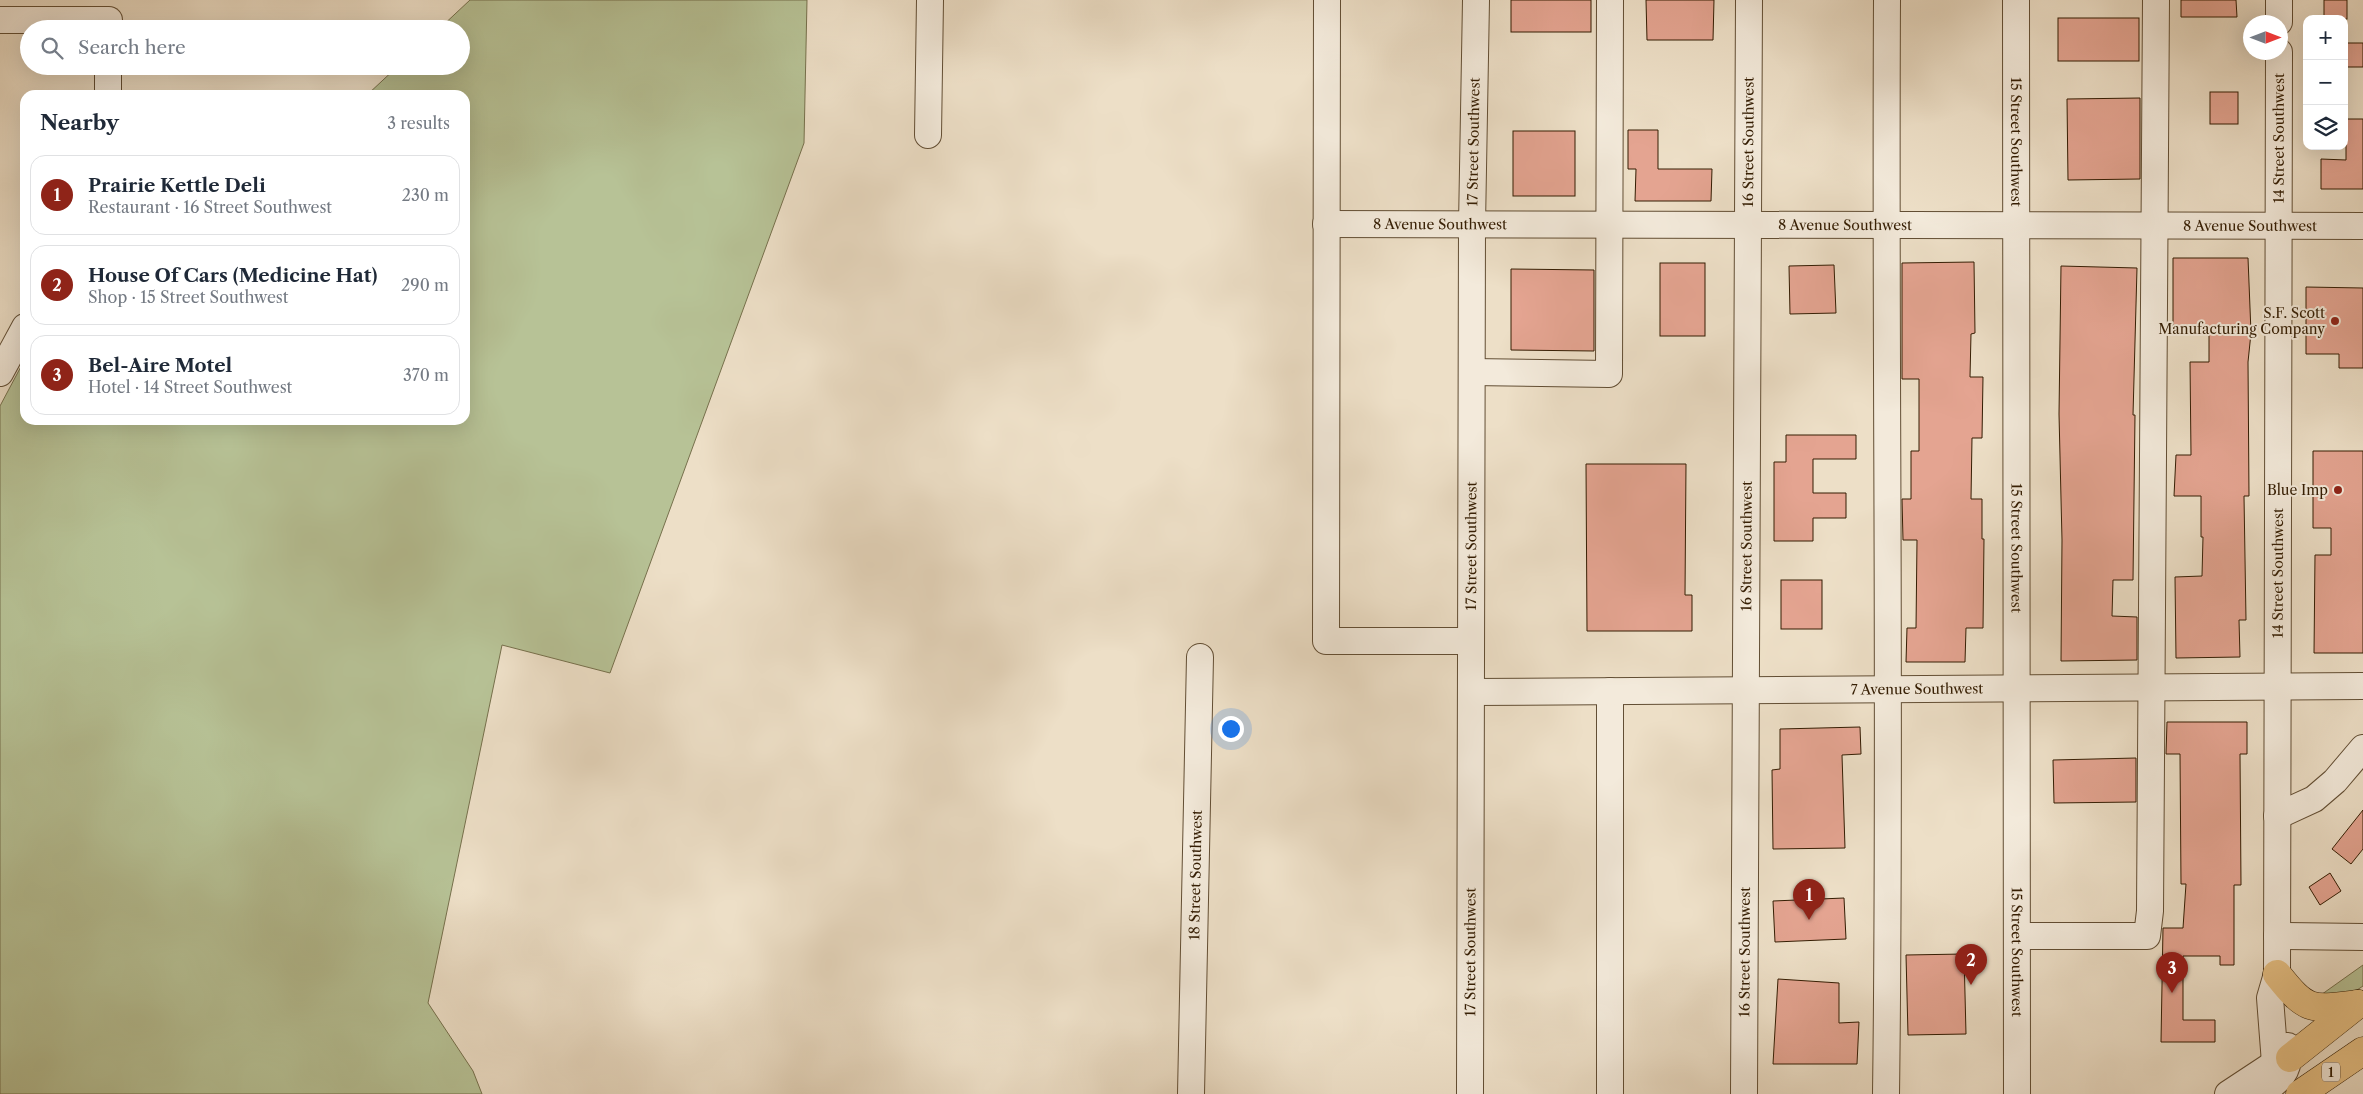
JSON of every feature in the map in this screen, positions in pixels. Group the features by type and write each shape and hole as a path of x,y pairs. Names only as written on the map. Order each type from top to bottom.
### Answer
{"highway":[{"path":"2277,974 2295,996 2306,1005 2320,1009 2360,1002"},
{"path":"2282,1060 2360,1002"},
{"name":"1","path":"2300,1094 2363,1051"}],"street":[{"path":"928,135 930,0"},
{"path":"1327,0 1326,641 1471,641"},
{"name":"17 Street Southwest","path":"1470,1094 1472,225 1476,0"},
{"path":"1472,372 1609,374 1610,0"},
{"name":"16 Street Southwest","path":"1744,1094 1749,0"},
{"path":"1886,1094 1888,689 1887,0"},
{"name":"15 Street Southwest","path":"2016,0 2017,1094"},
{"path":"2017,936 2147,936 2150,911 2156,0"},
{"path":"2279,0 2279,15"},
{"path":"0,20 109,16"},
{"name":"14 Street Southwest","path":"2279,60 2277,974 2284,995 2282,1060"},
{"path":"108,75 108,90"},
{"name":"8 Avenue Southwest","path":"1326,224 2363,226"},
{"path":"0,373 20,335"},
{"name":"18 Street Southwest","path":"1191,1094 1200,657"},
{"name":"7 Avenue Southwest","path":"1471,692 2363,686"},
{"path":"1610,691 1610,1094"},
{"path":"2277,816 2314,799 2336,781 2363,748"},
{"path":"2277,936 2363,937"},
{"path":"2228,1094 2282,1060"},
{"path":"2260,1094 2280,1081 2282,1060"}],"green space":[{"path":"470,0 807,0 804,143 610,673 502,645 428,1003 473,1071 482,1094 0,1094 0,406 20,368 20,425 470,425 470,90 372,90 388,75 470,75 470,20 449,20"},
{"path":"2363,965 2363,986 2345,998 2318,997"}],"building":[{"path":"1511,0 1591,0 1591,32 1511,32"},
{"path":"1646,0 1714,0 1713,40 1647,40"},
{"path":"2181,0 2236,0 2237,17 2181,17"},
{"path":"2324,0 2347,0 2347,15 2324,15"},
{"path":"2058,18 2139,18 2139,61 2058,61"},
{"path":"2348,43 2363,43 2363,67 2348,67"},
{"path":"2210,92 2238,92 2238,124 2210,124"},
{"path":"2140,98 2140,179 2068,180 2067,99"},
{"path":"2348,119 2363,119 2363,189 2321,189 2321,159 2346,160 2346,150 2348,150"},
{"path":"1628,130 1658,130 1658,169 1712,169 1711,201 1635,201 1636,169 1628,169"},
{"path":"1513,131 1575,131 1575,196 1513,196"},
{"path":"2173,258 2248,258 2251,333 2248,362 2249,496 2244,496 2246,620 2239,620 2240,657 2176,658 2175,577 2202,576 2203,537 2201,537 2201,496 2174,496 2176,455 2191,455 2190,362 2209,362 2209,333 2173,333"},
{"path":"1974,262 1975,333 1971,334 1970,377 1983,377 1982,438 1972,438 1971,499 1982,499 1982,539 1984,539 1983,628 1966,628 1965,662 1906,662 1907,628 1916,628 1917,540 1903,540 1902,499 1911,499 1911,451 1919,451 1919,379 1902,379 1902,263"},
{"path":"1660,263 1705,263 1705,336 1660,336"},
{"path":"1834,265 1836,313 1790,314 1789,266"},
{"path":"2061,266 2137,268 2133,415 2135,415 2133,580 2113,580 2112,616 2137,617 2137,660 2061,661 2062,540 2059,414"},
{"path":"1511,269 1594,270 1594,351 1511,350"},
{"name":"S.F. Scott Manufacturing Company","path":"2306,287 2363,288 2363,368 2339,368 2339,354 2306,354"},
{"path":"1786,435 1856,435 1856,459 1813,459 1813,493 1846,493 1846,518 1813,518 1813,541 1774,541 1774,462 1786,462"},
{"path":"2313,451 2363,451 2363,653 2314,653 2315,555 2331,555 2331,528 2313,528"},
{"path":"1586,464 1686,464 1685,595 1692,595 1692,631 1587,631"},
{"path":"1781,580 1822,580 1822,629 1781,629"},
{"path":"2167,722 2247,722 2247,754 2240,754 2241,885 2234,885 2234,965 2220,965 2220,956 2183,956 2183,1020 2215,1020 2215,1042 2161,1042 2163,928 2183,928 2186,884 2181,884 2180,754 2166,754"},
{"path":"1860,727 1861,754 1842,755 1845,848 1773,849 1772,770 1780,769 1780,729"},
{"path":"2136,758 2136,802 2054,803 2053,760"},
{"path":"2363,810 2363,849 2351,864 2332,849"},
{"path":"2330,873 2341,891 2320,905 2309,887"},
{"path":"1844,898 1846,939 1775,942 1773,901"},
{"path":"1964,954 1966,1034 1908,1035 1906,955"},
{"path":"1778,979 1839,983 1839,1023 1859,1022 1857,1064 1773,1064"}],"place":[{"name":"S.F. Scott Manufacturing Company","path":"2335,321"},
{"name":"Blue Imp","path":"2338,490"},
{"name":"Prairie Kettle Deli","path":"1809,920"},
{"name":"House Of Cars (Medicine Hat)","path":"1971,985"},
{"name":"Bel-Aire Motel","path":"2172,993"}]}
